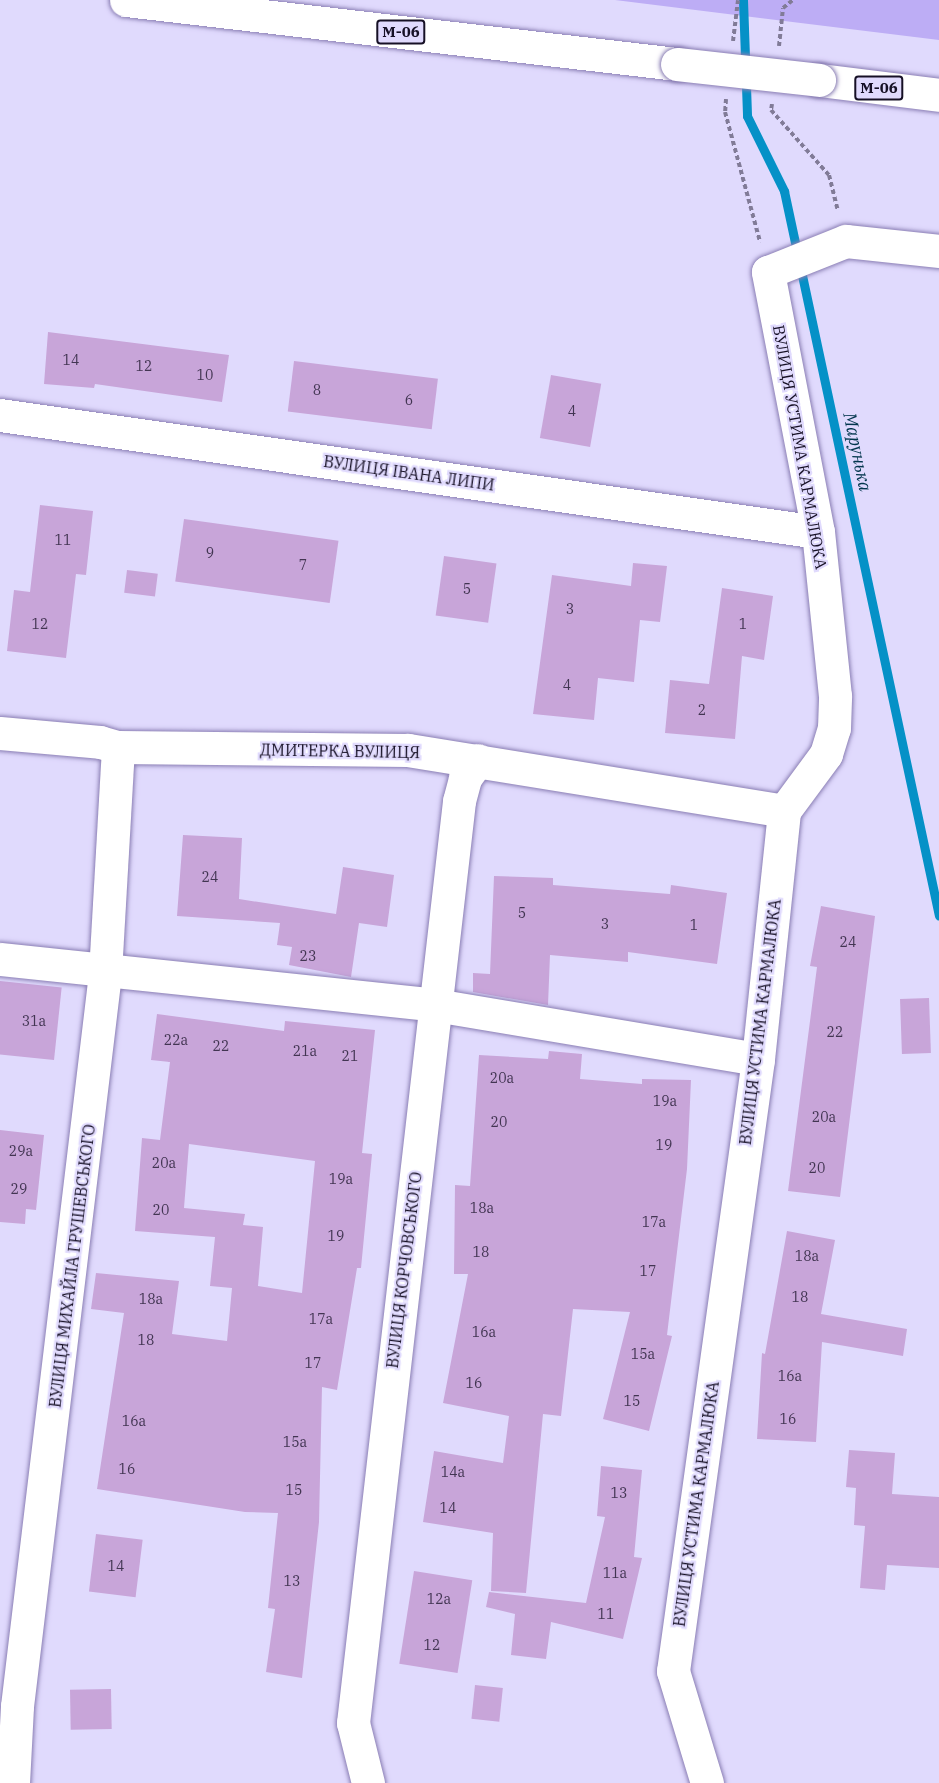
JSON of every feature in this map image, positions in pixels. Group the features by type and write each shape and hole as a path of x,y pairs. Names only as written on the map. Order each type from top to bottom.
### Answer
{"main road":[{"name":"М-06","path":"126,0 939,95"},
{"path":"785,265 846,241 939,251"},
{"name":"ВУЛИЦЯ УСТИМА КАРМАЛЮКА","path":"707,1783 673,1671 758,1059 784,811 826,754 834,728 835,696 818,532 785,265"},
{"name":"ВУЛИЦЯ ІВАНА ЛИПИ","path":"0,415 818,532"},
{"name":"ДМИТЕРКА ВУЛИЦЯ","path":"0,733 100,742 118,747 408,750 784,811"},
{"name":"ВУЛИЦЯ МИХАЙЛА ГРУШЕВСЬКОГО","path":"13,1783 17,1706 105,973 118,747"},
{"name":"ВУЛИЦЯ КОРЧОВСЬКОГО","path":"369,1783 352,1723 459,801 465,778 478,760"},
{"path":"0,959 105,973 435,1005 758,1059"}],"path":[{"path":"733,45 738,0"},
{"path":"778,54 783,9 793,0"},
{"path":"727,90 725,112 785,265"},
{"path":"772,99 771,110 829,175 846,241"}],"shaded area":[{"path":"615,0 939,0 939,40"}],"building":[{"path":"48,332 229,355 222,402 95,384 94,388 44,384"},
{"path":"294,361 438,379 432,429 288,412"},
{"path":"551,375 601,384 590,447 540,438"},
{"path":"40,505 93,511 86,575 76,574 66,658 7,651 14,590 30,592"},
{"path":"184,519 338,541 330,603 175,581"},
{"path":"444,556 496,563 488,623 436,615"},
{"path":"633,563 667,566 660,622 640,620 634,682 598,678 594,720 533,714 552,575 631,586"},
{"path":"127,570 158,574 155,597 124,593"},
{"path":"722,588 773,596 764,660 742,656 735,739 665,733 670,680 709,684"},
{"path":"183,835 242,838 239,899 336,914 343,867 394,875 387,927 359,923 351,977 289,965 292,947 277,945 280,923 177,916"},
{"path":"494,876 553,878 553,885 670,894 671,885 727,893 717,964 628,952 628,962 550,955 548,1005 473,992 473,973 490,974"},
{"path":"821,906 875,916 840,1197 788,1191 817,967 810,966"},
{"path":"0,981 62,987 54,1060 0,1054"},
{"path":"929,998 931,1053 902,1054 900,999"},
{"path":"157,1014 284,1031 285,1021 375,1030 362,1153 372,1154 361,1268 357,1268 337,1390 322,1387 319,1522 302,1678 266,1672 275,1609 268,1608 278,1513 245,1512 97,1489 124,1313 91,1309 96,1273 179,1281 172,1334 227,1341 232,1288 210,1286 215,1237 135,1231 142,1138 160,1140 170,1062 151,1060","holes":["189,1144 315,1161 302,1293 258,1286 263,1227 243,1225 245,1214 184,1208"]},
{"path":"549,1051 582,1054 580,1079 642,1084 642,1079 691,1080 687,1169 667,1335 672,1336 649,1431 603,1419 630,1312 573,1309 561,1416 543,1414 526,1593 491,1591 493,1533 423,1522 434,1451 503,1463 509,1416 443,1403 468,1274 454,1274 455,1185 470,1186 479,1055 548,1059"},
{"path":"0,1130 44,1135 36,1210 26,1209 25,1224 0,1222"},
{"path":"787,1231 835,1240 821,1314 907,1329 903,1356 822,1342 816,1442 757,1439 762,1353 765,1354"},
{"path":"849,1450 895,1453 892,1494 939,1497 939,1568 887,1565 885,1590 860,1588 865,1526 854,1525 856,1488 846,1487"},
{"path":"601,1466 642,1470 634,1557 642,1558 623,1639 551,1622 546,1659 511,1655 515,1614 486,1607 489,1592 586,1603 605,1517 597,1516"},
{"path":"96,1534 143,1540 136,1597 89,1592"},
{"path":"414,1571 472,1580 458,1673 399,1664"},
{"path":"475,1685 503,1688 499,1722 471,1719"},
{"path":"111,1689 112,1729 71,1730 70,1690"}],"waterway":[{"name":"Марунька","path":"743,0 747,116 784,191 939,916"}]}
